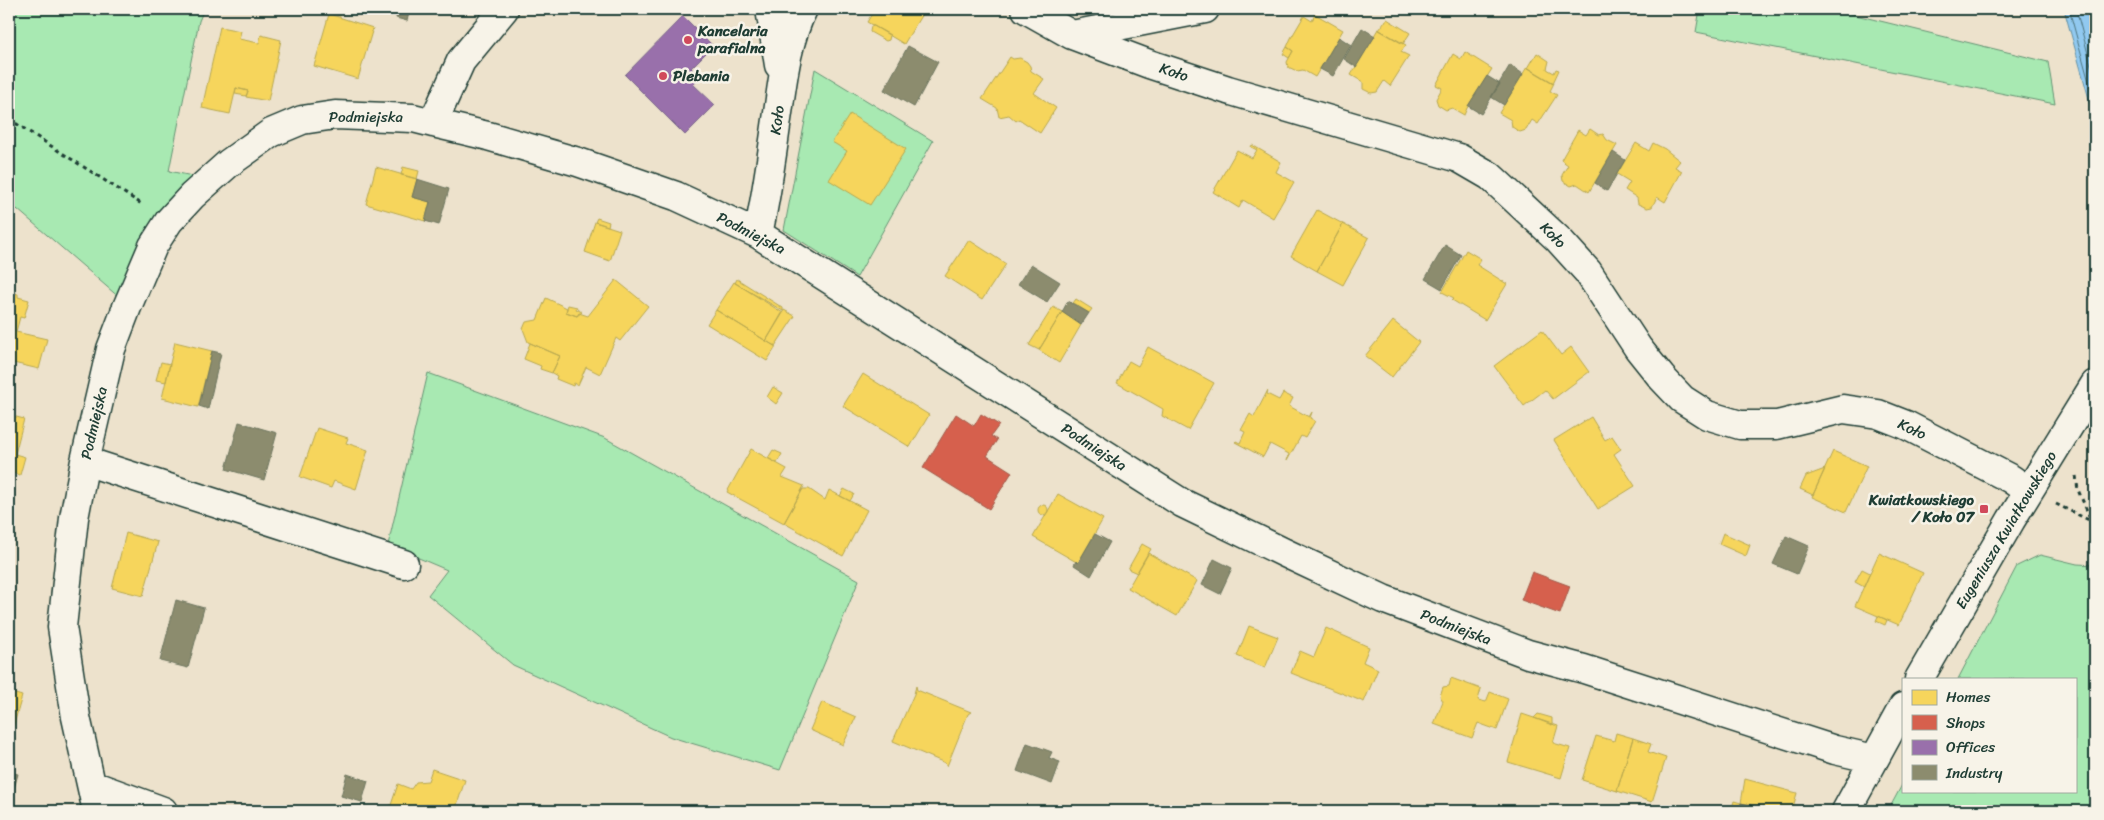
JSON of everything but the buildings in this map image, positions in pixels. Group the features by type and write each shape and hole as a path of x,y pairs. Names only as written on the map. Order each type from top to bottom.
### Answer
{"street":[{"path":"434,123 461,61 504,9"},
{"path":"770,9 782,84"},
{"name":"Koło","path":"758,234 766,197 782,84 794,27 803,9"},
{"name":"Koło","path":"1026,9 1072,35 1149,64 1228,90 1459,158 1490,176 1524,205 1588,272 1633,340 1662,378 1682,399 1707,415 1740,425 1777,425 1843,409 1878,414 1915,430 2011,479 2028,491"},
{"path":"1072,35 1204,9"},
{"name":"Podmiejska","path":"94,798 76,717 62,627 73,527 85,461 112,349 126,307 153,246 169,222 192,196 229,163 271,134 302,120 335,115 412,118 488,136 648,186 758,234 1182,503 1383,599 1528,654 1584,669 1844,753 1874,760"},
{"name":"Eugeniusza Kwiatkowskiego","path":"1920,678 2028,491 2095,384"},
{"path":"85,461 404,564"},
{"path":"1846,811 1902,709"},
{"path":"94,798 163,811"}],"path":[{"path":"9,119 169,222"},
{"path":"2078,471 2075,477 2078,490 2094,523"},
{"path":"2028,491 2094,523"}],"green space":[{"path":"9,9 204,9 199,21 169,171 197,177 143,233 121,299 17,209 9,214"},
{"path":"1700,9 1831,9 2048,62 2055,104 1696,32"},
{"path":"815,69 933,141 857,277 784,230"},
{"path":"428,373 605,438 859,580 780,770 671,737 513,665 428,595 447,570 388,545"},
{"path":"2040,555 2077,564 2095,565 2095,811 1888,811 1902,785 1902,792 2076,792 2076,678 1959,678 2017,566"}],"water":[{"path":"2064,9 2095,9 2095,120 2091,106"}],"place":[{"name":"Kancelaria parafialna","path":"688,40"},
{"name":"Plebania","path":"663,76"},
{"name":"Kwiatkowskiego / Koło 07","path":"1984,509"}]}
